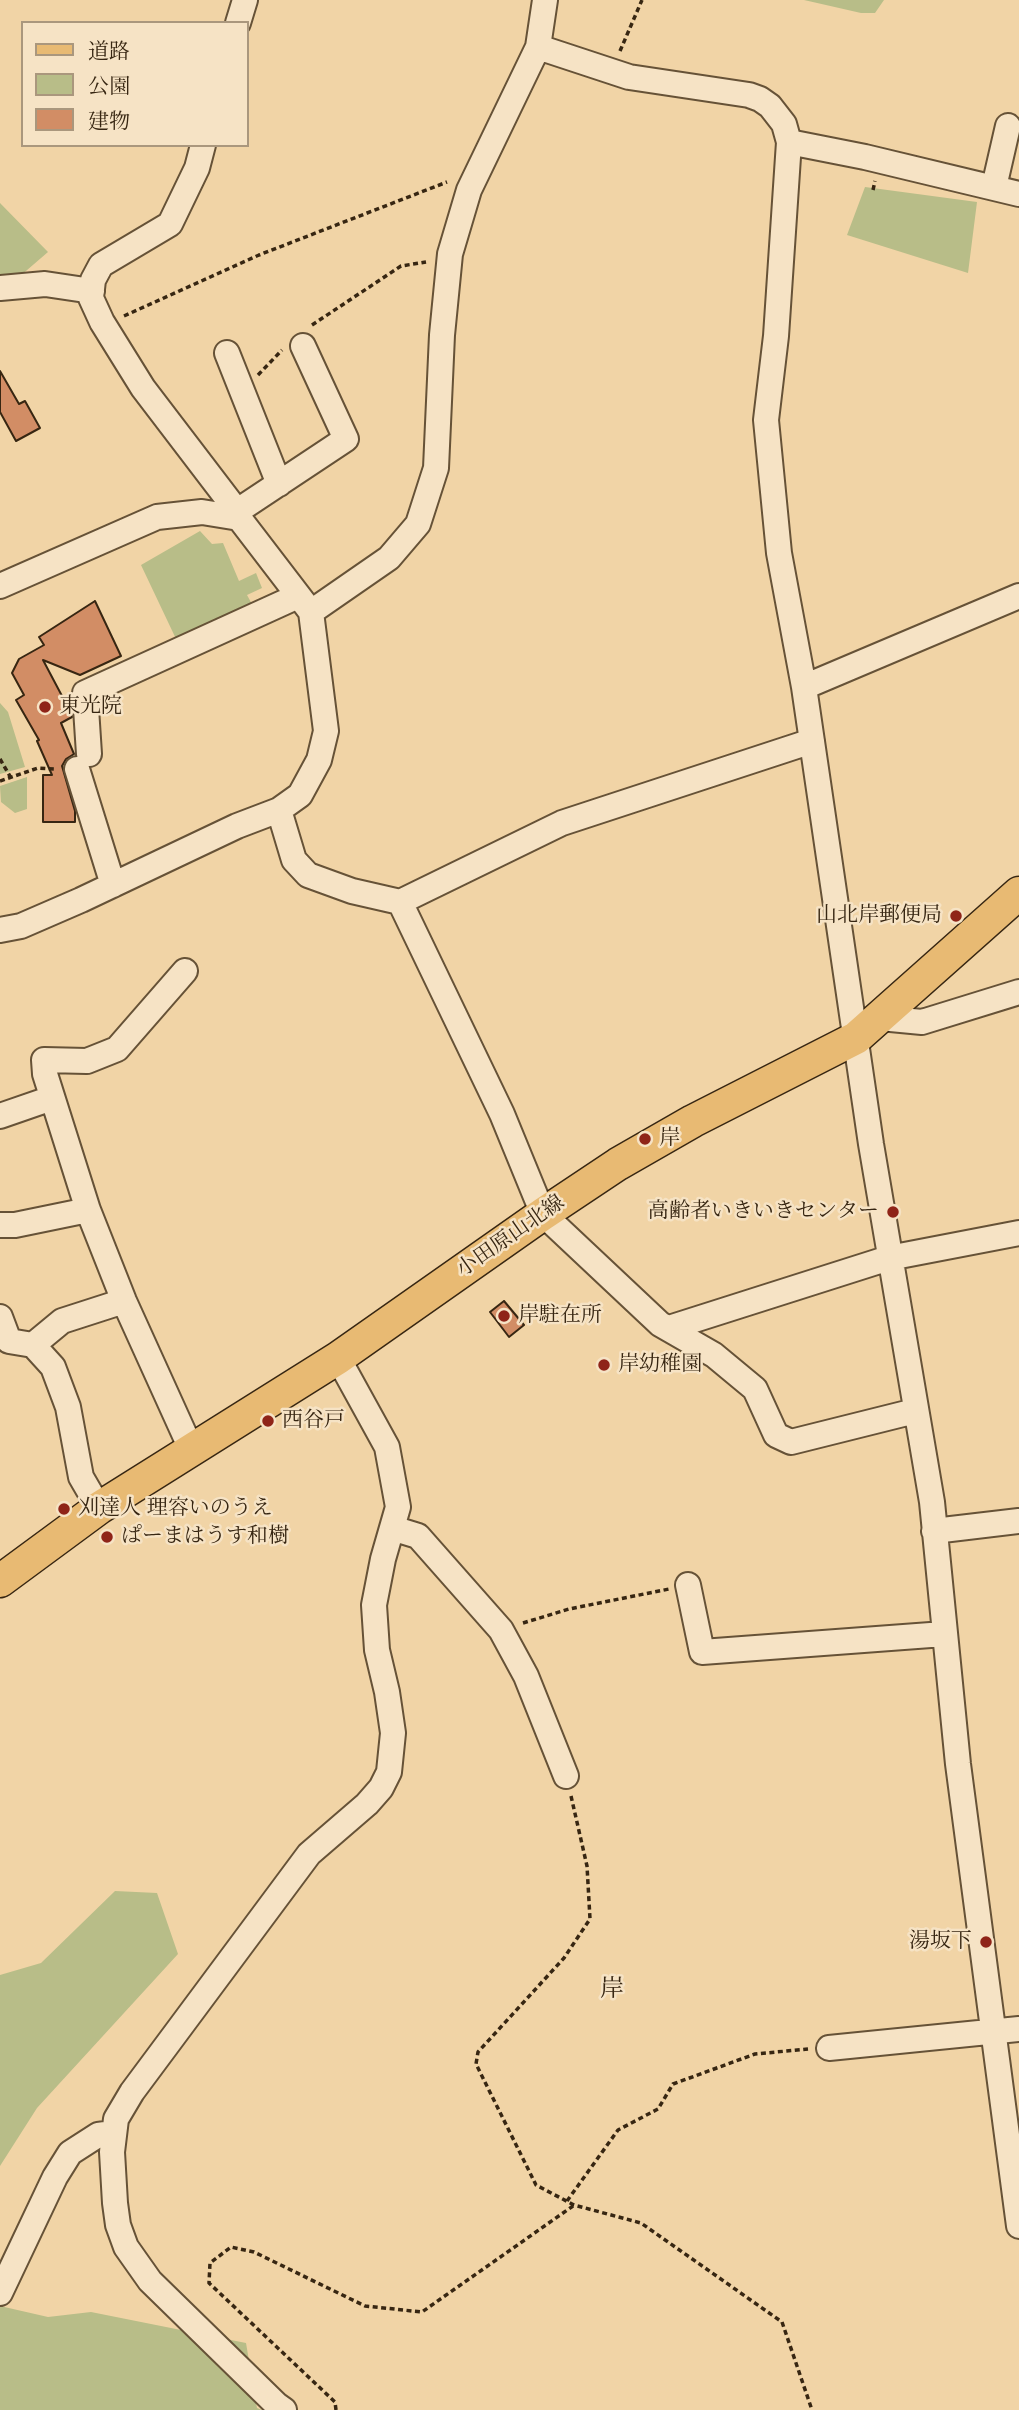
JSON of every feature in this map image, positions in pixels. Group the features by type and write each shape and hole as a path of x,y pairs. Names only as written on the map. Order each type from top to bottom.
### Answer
{"main road":[{"name":"小田原山北線","path":"0,1581 99,1508 338,1357 618,1164 693,1121 856,1038 1019,893"}],"street":[{"path":"239,21 245,0"},
{"path":"113,885 75,764 85,693 304,604 389,558 418,524 436,468 442,335 450,257 469,190 538,47 545,0"},
{"path":"538,47 653,83 749,95 760,99 784,124 789,142 776,336 766,420 779,553 813,741 890,1258 932,1502 958,1764 1019,2226"},
{"path":"994,187 1009,126"},
{"path":"789,142 1019,194"},
{"path":"0,930 21,926 237,825 279,810 300,794 320,760 326,731 304,604 143,388 103,325 91,298 93,280 102,265 170,224 197,168 202,147"},
{"path":"0,288 45,284 92,291"},
{"path":"0,586 157,517 202,512 238,515 346,439 299,340"},
{"path":"227,353 279,484"},
{"path":"804,687 1019,596"},
{"path":"279,810 294,860 308,875 352,891 400,902 562,823 813,741"},
{"path":"400,902 502,1114 543,1214 660,1324 714,1355 755,1389 776,1435 791,1442 915,1411"},
{"path":"184,971 117,1049 87,1061 44,1060 52,1098 88,1210 124,1301 192,1451"},
{"path":"880,1018 922,1022 1019,992"},
{"path":"0,1116 52,1098"},
{"path":"0,1225 15,1225 88,1210"},
{"path":"669,1328 890,1258 1019,1233"},
{"path":"33,1345 62,1321 124,1301"},
{"path":"0,1317 9,1340 33,1345 52,1367 68,1406 81,1477 99,1508"},
{"path":"284,2410 150,2281 126,2246 118,2225 115,2203 113,2133 116,2119 132,2092 309,1854 367,1804 381,1788 389,1772 393,1733 377,1650 374,1605 398,1507 387,1447 338,1357"},
{"path":"934,1531 1019,1521"},
{"path":"392,1528 418,1536 501,1630 526,1676 566,1776"},
{"path":"688,1585 702,1652 944,1634"},
{"path":"829,2048 1019,2029"},
{"path":"0,2293 55,2176 70,2153 98,2135 113,2133"}],"path":[{"path":"611,72 642,0"},
{"path":"103,325 259,255 478,170"},
{"path":"242,391 299,340 401,267 450,257"},
{"path":"0,759 11,778"},
{"path":"0,781 37,768 75,764"},
{"path":"501,1630 569,1609 688,1585"},
{"path":"566,1776 587,1866 590,1919 564,1958 478,2052 476,2064 536,2185 574,2205 641,2223 782,2322 813,2410"},
{"path":"567,2201 618,2130 658,2109 673,2084 755,2054 829,2048"},
{"path":"336,2410 335,2402 209,2283 210,2263 231,2247 254,2252 365,2306 422,2312 574,2205"}],"green space":[{"path":"804,0 884,0 875,13 861,13"},
{"path":"865,187 977,202 968,273 847,235"},
{"path":"0,203 48,252 12,283 0,282"},
{"path":"200,531 212,544 223,543 239,581 256,573 262,588 247,595 253,606 177,641 141,565"},
{"path":"0,703 8,712 25,767 0,774"},
{"path":"27,777 27,809 15,813 1,802 0,786"},
{"path":"115,1891 157,1893 178,1954 37,2108 0,2166 0,1975 41,1963"},
{"path":"0,2306 48,2317 91,2312 246,2343 257,2408 262,2410 0,2410"}],"building":[{"path":"0,371 19,404 25,401 40,428 16,441 0,412"},
{"path":"95,601 121,656 80,675 43,660 72,717 61,723 74,754 66,759 62,766 75,811 75,822 43,822 43,775 52,775 37,741 39,740 16,700 24,695 12,673 19,659 44,645 39,637"},
{"name":"岸駐在所","path":"504,1301 524,1325 509,1337 490,1312"}],"place":[{"name":"東光院","path":"45,707"},
{"name":"山北岸郵便局","path":"956,916"},
{"name":"岸","path":"645,1139"},
{"name":"高齢者いきいきセンター","path":"893,1212"},
{"name":"岸駐在所","path":"504,1316"},
{"name":"岸幼稚園","path":"604,1365"},
{"name":"西谷戸","path":"268,1421"},
{"name":"刈達人 理容いのうえ","path":"64,1509"},
{"name":"ぱーまはうす和樹","path":"107,1537"},
{"name":"湯坂下","path":"986,1942"}],"district":[{"name":"岸","path":"612,1990"}]}
